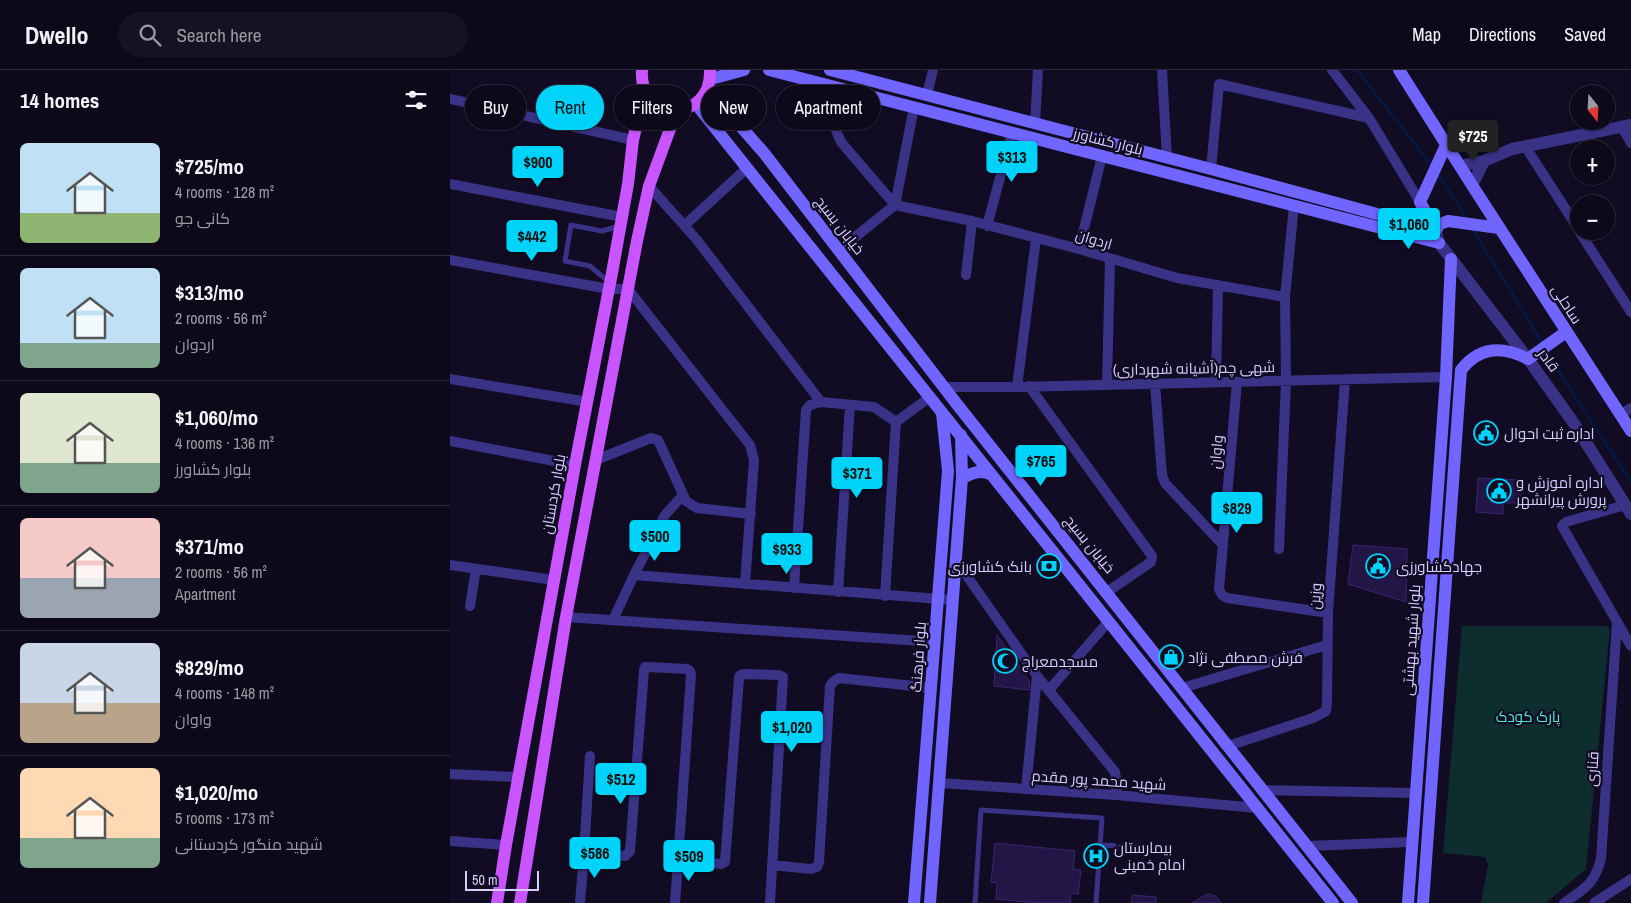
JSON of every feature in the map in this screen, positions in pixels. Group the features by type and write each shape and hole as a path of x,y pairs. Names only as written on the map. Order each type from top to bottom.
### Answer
{"main road":[{"path":"642,70 643,85"},
{"path":"691,106 703,97 710,79 744,70"},
{"name":"بلوار کشاورز","path":"769,70 828,85"},
{"name":"بلوار کشاورز","path":"830,70 1211,169 1436,230"},
{"name":"ساحلی","path":"1399,70 1566,332 1626,411 1631,431"},
{"name":"خیابان بسیج","path":"710,79 764,153 974,425 1352,903"},
{"name":"بلوار کشاورز","path":"880,98 1439,243"},
{"path":"696,104 1333,903"},
{"name":"بلوار کردستان","path":"497,903 554,580 621,221 635,130"},
{"path":"520,903 566,617 628,289 649,186 670,130"},
{"path":"1436,230 1422,198 1446,146"},
{"path":"1436,230 1440,224 1448,220 1499,228"},
{"name":"بلوار شهید بهشتی","path":"1408,903 1446,378 1451,259"},
{"path":"882,337 897,325"},
{"path":"1532,357 1566,332"},
{"name":"بلوار شهید بهشتی","path":"1423,903 1461,370 1469,359 1480,353 1492,350 1506,350 1532,357"},
{"name":"بلوار فرهنگ","path":"914,903 948,471 942,413"},
{"path":"1443,417 1458,418"},
{"path":"960,435 974,425"},
{"name":"بلوار فرهنگ","path":"930,903 962,475 960,435"},
{"path":"948,471 962,475 984,471 992,475"},
{"path":"1437,494 1452,496"},
{"path":"1427,634 1442,635"}],"street":[{"path":"927,95 933,70"},
{"path":"1036,124 1038,70"},
{"path":"1162,70 1167,158"},
{"path":"1332,70 1369,118 1422,198"},
{"path":"1211,169 1218,84 1369,118"},
{"path":"450,99 633,140"},
{"path":"839,250 895,205 914,107"},
{"path":"1460,166 1484,161 1512,149 1626,126 1631,143"},
{"path":"835,130 841,142 895,205"},
{"path":"988,226 1012,133"},
{"path":"1525,146 1570,217"},
{"path":"1079,249 1102,156"},
{"path":"1474,189 1484,161"},
{"path":"685,225 747,168"},
{"path":"450,184 621,221"},
{"path":"649,186 685,225 821,402"},
{"name":"اردوان","path":"895,205 972,221 1079,249 1177,278 1285,297"},
{"path":"1279,549 1286,381 1285,297 1294,205"},
{"path":"966,275 972,221"},
{"name":"قادر","path":"1436,230 1439,243 1451,259 1532,357 1628,509"},
{"path":"1017,386 1036,239"},
{"path":"1585,240 1631,312"},
{"path":"1107,385 1110,259"},
{"path":"450,260 628,289 750,445 754,460 745,584"},
{"path":"1216,382 1218,285"},
{"name":"شهی چم(آشیانه شهرداری)","path":"944,386 1107,385 1446,378"},
{"path":"450,379 588,402"},
{"name":"وزین","path":"1228,746 1313,718 1326,711 1328,614 1345,380"},
{"name":"واوان","path":"1237,382 1219,589 1222,595 1227,598 1328,614"},
{"path":"1155,384 1162,476 1165,483 1223,545"},
{"path":"1029,386 1152,556 1151,562 1107,592"},
{"path":"896,422 930,397"},
{"path":"794,588 806,410 810,405 821,402 874,408 896,422"},
{"path":"838,592 850,405"},
{"path":"885,596 896,422"},
{"path":"596,460 655,438 658,440 686,501 698,508 751,514"},
{"path":"450,441 575,465"},
{"path":"612,620 665,515 683,495"},
{"path":"1628,509 1566,522 1562,526 1631,646"},
{"path":"955,559 1037,676 1115,772 1116,795"},
{"path":"450,565 554,580"},
{"path":"470,606 476,569"},
{"path":"634,575 952,600"},
{"path":"566,617 936,642"},
{"path":"1049,690 1108,622"},
{"name":"قناری","path":"1564,903 1588,885 1597,874 1601,859 1617,622"},
{"path":"1182,688 1327,645"},
{"path":"584,853 626,856 630,851 645,667 687,669 691,675 675,903"},
{"path":"678,859 721,864 725,862 739,678 740,675 779,675 783,677 784,682 770,899"},
{"path":"1026,789 1037,676"},
{"path":"772,865 811,869 817,867 819,862 830,686 832,682 839,678 932,688"},
{"path":"580,903 590,756"},
{"path":"450,774 518,778"},
{"name":"شهید محمد پور مقدم","path":"939,783 1116,795 1257,808"},
{"path":"1262,790 1417,793"},
{"path":"450,841 506,845"},
{"path":"1308,846 1411,842"},
{"path":"1594,903 1631,880"}],"lane":[{"path":"609,286 590,266 566,261 571,225 602,231 621,221"},
{"path":"975,903 981,810 1102,818 1096,903"},
{"path":"1100,845 1170,848"}],"green space":[{"name":"پارک کودک","path":"1462,626 1606,626 1610,629 1586,869 1546,903 1481,903 1488,865 1485,857 1443,853"}],"building":[{"name":"اداره آموزش و پرورش پیرانشهر","path":"1478,478 1522,480 1520,503 1503,503 1503,514 1476,512"},
{"name":"جهادکشاورزی","path":"1353,545 1407,549 1406,602 1348,584"},
{"name":"مسجدمعراج","path":"997,635 1030,682 1029,690 994,686"},
{"path":"995,843 1075,851 1073,869 1081,870 1078,894 1071,893 1070,903 1038,903 996,899 997,883 991,882"},
{"path":"1207,894 1216,896 1221,903 1192,903"},
{"path":"1132,895 1156,897 1156,903 1131,903"}],"waterway":[{"path":"1357,70 1432,166"},
{"path":"1437,173 1468,220"},
{"path":"1472,228 1543,344"},
{"path":"1546,350 1631,482"}],"place":[{"name":"اداره ثبت احوال","path":"1486,433"},
{"name":"اداره آموزش و پرورش پیرانشهر","path":"1499,491"},
{"name":"بانک کشاورزی","path":"1049,566"},
{"name":"جهادکشاورزی","path":"1378,566"},
{"name":"فرش مصطفی نژاد","path":"1171,657"},
{"name":"مسجدمعراج","path":"1005,661"},
{"name":"بیمارستان امام خمینی","path":"1096,856"}]}
